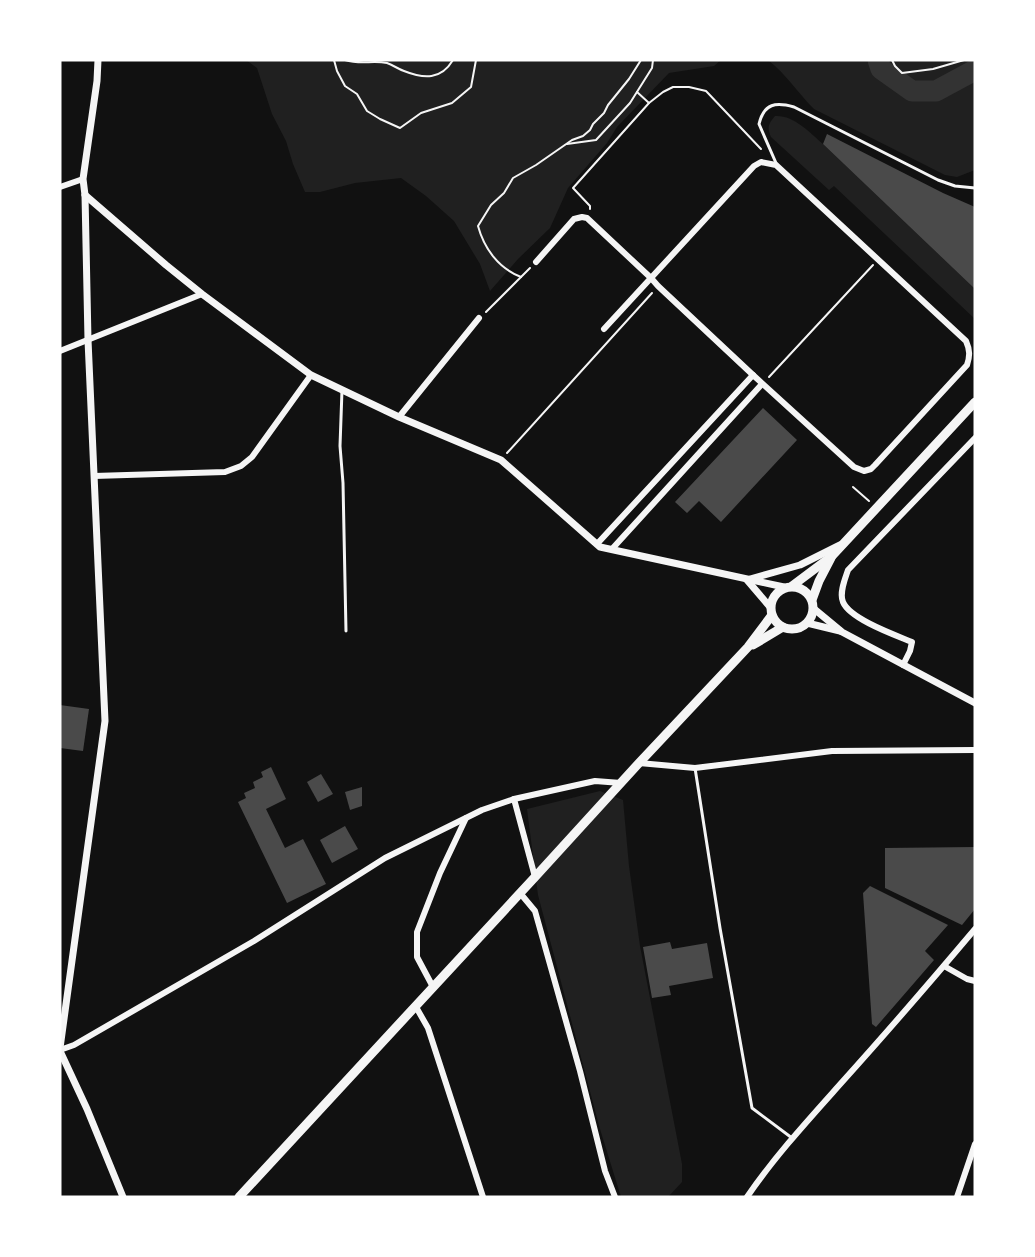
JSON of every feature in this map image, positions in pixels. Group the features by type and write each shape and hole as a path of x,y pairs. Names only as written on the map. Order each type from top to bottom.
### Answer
{"main road":[{"path":"239,1197 748,647 771,611 772,599 777,592 788,587 832,556 975,402"},
{"path":"771,611 776,622 783,627 800,628 807,623 811,616 819,581 832,556"},
{"path":"788,587 801,588 807,593 812,604"},
{"path":"748,647 783,627"}],"street":[{"path":"98,60 83,179 105,721 60,1050 123,1197"},
{"path":"536,262 574,219 587,218 651,278 762,384 854,467 864,471 875,465 967,365 969,357 966,341 776,165 761,162 754,166 651,278 604,329"},
{"path":"60,187 83,179"},
{"path":"85,195 202,294 311,375 399,417 501,460 600,547 788,587"},
{"path":"60,351 202,294"},
{"path":"399,417 479,318"},
{"path":"94,476 225,472 241,466 252,457 311,375"},
{"path":"597,543 753,375"},
{"path":"612,549 762,384"},
{"path":"903,665 912,642 858,618 842,601 843,586 848,570 975,438"},
{"path":"747,580 800,566 844,544"},
{"path":"747,580 771,611"},
{"path":"812,604 842,632"},
{"path":"807,623 842,632 975,703"},
{"path":"639,763 695,768 832,751 975,750"},
{"path":"60,1050 74,1045 254,941 385,858 482,810 514,799 595,781 621,783"},
{"path":"514,799 535,878"},
{"path":"433,987 417,957 417,933 440,873 467,818"},
{"path":"520,893 535,911 580,1071 605,1171 615,1197"},
{"path":"747,1197 793,1138 975,929"},
{"path":"944,966 975,981"},
{"path":"416,1007 428,1028 483,1197"},
{"path":"957,1197 975,1144"}],"lane":[{"path":"776,165 759,124 765,111 771,105 783,104 794,107 938,180 956,186 975,188"},
{"path":"342,390 340,446 346,631"},
{"path":"695,768 752,1108 793,1138"}],"path":[{"path":"334,60 345,86 357,94 367,111 400,128 421,113 452,104 471,87 476,60"},
{"path":"345,60 356,64 388,63 419,76 432,76 442,74 453,60"},
{"path":"521,277 496,261 477,226 513,178 590,130 641,60"},
{"path":"564,145 596,140 630,103 652,68 653,60"},
{"path":"892,60 902,73 933,69 964,60"},
{"path":"587,218 591,206 573,188 650,103 673,87 689,87 706,91 761,148"},
{"path":"637,92 650,103"},
{"path":"762,384 878,260"},
{"path":"479,318 536,262"},
{"path":"501,460 658,286"},
{"path":"853,487 877,508"}],"shaded area":[{"path":"246,60 721,60 714,66 669,73 617,127 607,143 568,188 550,228 490,291 480,264 454,221 401,178 355,183 320,192 305,192 286,141 272,114 257,68"},
{"path":"768,60 975,60 975,170 957,177 945,175 814,109 781,71"},
{"path":"775,116 789,118 807,130 975,287 975,319 834,186 829,190 771,137 769,126"},
{"path":"600,791 623,800 640,946 682,1164 682,1182 668,1197 621,1197 600,1129 538,895 527,809"}],"building":[{"path":"827,134 975,207 975,289 823,144"},
{"path":"763,408 797,440 721,522 699,501 687,513 675,502"},
{"path":"60,705 89,709 83,751 60,748"},
{"path":"271,767 286,799 266,809 285,848 303,839 326,884 287,903 238,802 246,798 244,793 255,788 253,782 263,777 261,772"},
{"path":"321,774 333,794 318,802 307,782"},
{"path":"362,787 362,806 350,810 345,792"},
{"path":"345,826 358,849 332,863 320,840"},
{"path":"975,847 975,909 962,925 885,888 885,848"},
{"path":"870,886 948,925 925,951 934,960 876,1027 872,1024 863,893"},
{"path":"670,942 672,949 707,943 713,978 669,986 671,995 652,998 643,947"}],"waterway":[{"path":"878,60 881,69 912,91 936,91 975,70"}]}
